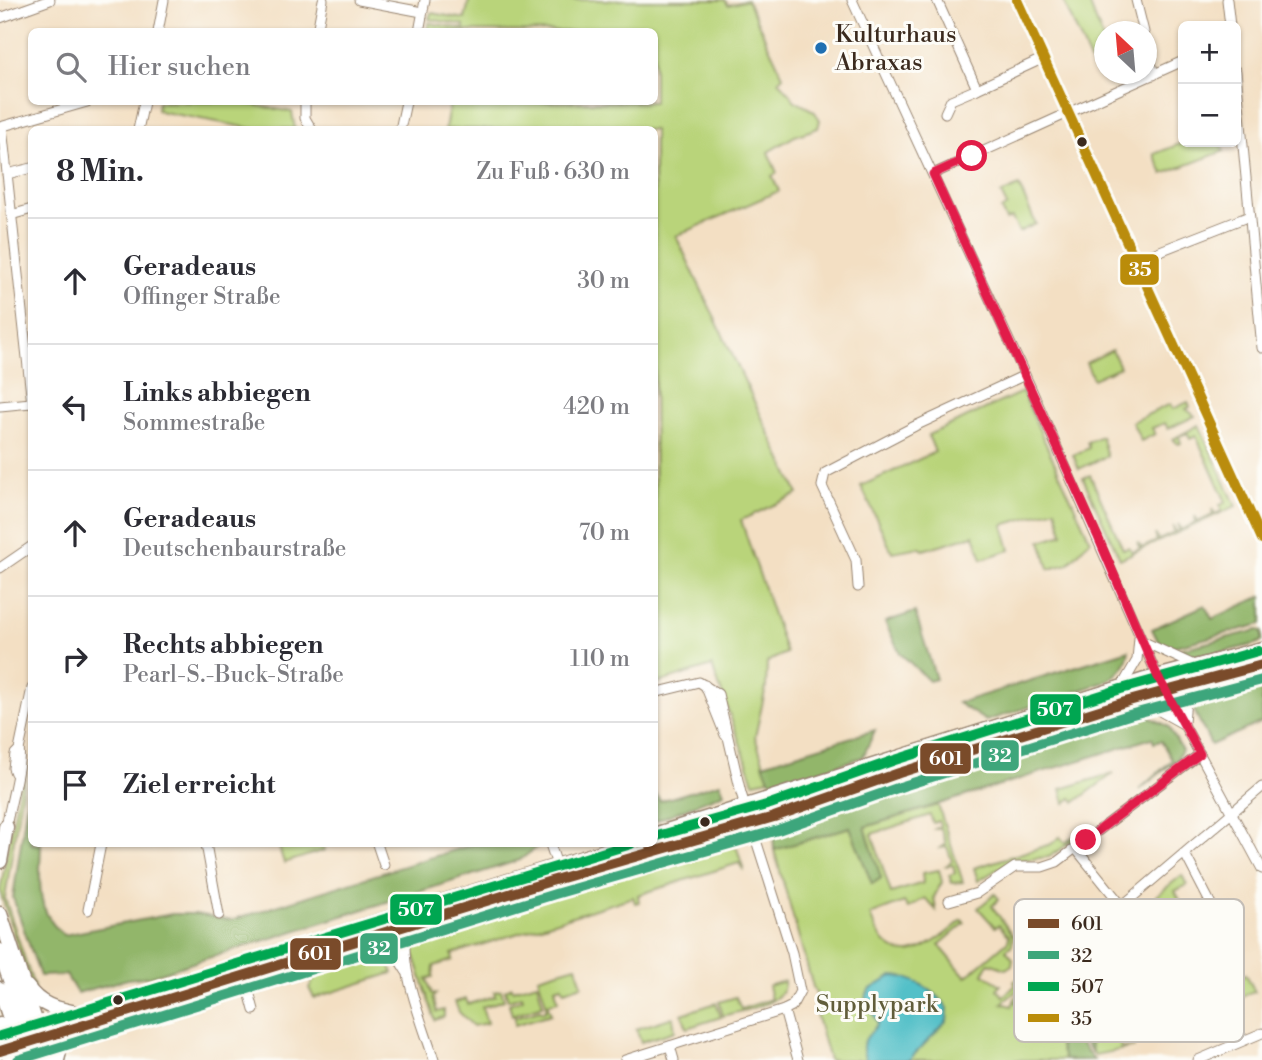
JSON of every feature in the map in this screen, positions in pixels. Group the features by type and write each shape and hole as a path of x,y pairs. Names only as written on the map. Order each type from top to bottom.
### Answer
{"highway":[{"path":"0,861 3,831"},
{"path":"0,914 23,981 34,997 48,1007 78,1020 60,1048 57,1060"},
{"path":"0,951 16,1037"},
{"path":"16,1037 23,981"},
{"path":"0,989 16,1037 40,1059"}],"main road":[{"path":"658,833 1121,686 1262,648"},
{"path":"16,1037 245,977 751,825 832,799 899,773 1125,702 1262,665"},
{"path":"78,1020 615,847"}],"street":[{"path":"0,18 50,0"},
{"path":"159,28 164,0"},
{"path":"318,28 323,0"},
{"path":"359,0 422,12"},
{"path":"420,28 425,0"},
{"path":"852,0 1025,375 1157,675 1262,869"},
{"path":"937,0 977,89"},
{"path":"1017,0 1261,536"},
{"path":"1136,0 1141,21"},
{"path":"1227,0 1229,21"},
{"path":"945,113 951,100 1044,58"},
{"path":"1157,74 1178,63"},
{"path":"933,174 1134,84"},
{"path":"1237,84 1247,217 1258,257 1262,348"},
{"path":"28,340 1,127 77,105"},
{"path":"139,126 143,105"},
{"path":"304,105 304,118 309,126"},
{"path":"401,126 405,105"},
{"path":"7,174 28,168"},
{"path":"11,215 28,210"},
{"path":"1137,260 1247,217"},
{"path":"858,587 856,560 822,486 825,473 915,426 1025,375"},
{"path":"0,406 28,404"},
{"path":"0,568 28,548"},
{"path":"1141,639 1194,665"},
{"path":"1121,686 1137,660 1141,639"},
{"path":"1184,725 1186,699 1200,681"},
{"path":"625,1060 784,1010 797,999 800,983 728,742 705,685 690,682 658,692"},
{"path":"1125,702 1156,709 1184,725"},
{"path":"3,831 15,773 21,761 19,750 28,707"},
{"path":"949,901 977,893 1007,870 1050,866 1200,754"},
{"path":"1133,899 1262,787"},
{"path":"88,910 100,847"},
{"path":"207,847 219,915"},
{"path":"378,847 383,865"},
{"path":"551,847 557,865"},
{"path":"1076,849 1112,899"},
{"path":"1185,854 1208,899"},
{"path":"408,975 397,956 389,932 397,920 443,905 447,899"},
{"path":"408,926 404,942 408,975 434,1060"},
{"path":"245,977 254,1010"},
{"path":"784,1010 794,1058"},
{"path":"1244,1041 1262,1033"},
{"path":"1198,1060 1241,1042"},
{"path":"670,1046 674,1060"}],"green space":[{"path":"469,0 725,0 728,5 747,0 783,76 779,80 795,101 814,111 820,120 818,128 795,136 768,152 777,173 772,176 779,191 676,236 798,494 741,520 786,653 767,662 766,687 755,737 769,779 754,782 712,666 658,683 658,126 446,126 449,105 658,105 658,28 464,28 464,25 429,19 431,13 465,19"},
{"path":"1063,0 1088,0 1096,21 1094,66"},
{"path":"429,23 458,28 428,28"},
{"path":"158,105 254,105 292,112 294,126 239,126 157,110"},
{"path":"1178,145 1178,147 1222,147 1224,151 1163,174 1154,154"},
{"path":"1019,186 1036,224 1019,232 1012,218 1006,220 1001,210 1007,206 1001,194"},
{"path":"1112,350 1120,367 1093,379 1086,363"},
{"path":"1022,392 1090,540 1068,564 1049,569 1041,541 1063,534 1056,509 1003,525 1010,550 982,559 974,535 923,550 920,547 892,552 861,486 935,452 928,435"},
{"path":"1188,402 1190,407 1186,409 1195,416 1168,429 1165,423 1152,428 1155,434 1141,441 1132,422 1170,404 1173,409"},
{"path":"1199,425 1236,506 1120,559 1083,478 1090,475 1123,549 1129,547 1132,552 1140,549 1137,542 1142,548 1157,541 1155,534 1159,540 1174,533 1173,526 1176,532 1179,531 1178,524 1181,530 1196,523 1195,516 1198,522 1213,515 1212,509 1215,514 1222,511 1220,505 1226,502 1196,436 1190,439 1187,433 1179,436 1181,443 1178,444 1173,439"},
{"path":"1101,436 1107,456 1079,469 1073,455 1089,448 1087,442"},
{"path":"1262,596 1262,624 1172,647 1159,643 1152,629 1205,605 1212,619"},
{"path":"915,612 936,679 929,681 900,653 885,622"},
{"path":"1262,631 1262,641 1256,644 1202,657 1177,655 1182,649"},
{"path":"1129,650 1121,669 1105,682 986,721 958,703"},
{"path":"1262,677 1262,722 1211,745 1191,704 1191,697"},
{"path":"1141,687 1142,689 778,811 776,805"},
{"path":"1143,714 1168,726 1182,750 1176,760 1139,790 1172,760 1161,741 1154,743 1152,738 865,827 881,878 872,884 850,827 774,850 773,829 797,818 1012,745 1063,734 1123,715"},
{"path":"875,730 863,757 780,783 769,779 763,764"},
{"path":"23,765 26,765 5,898 34,987 31,988 0,892"},
{"path":"1114,773 1075,802 1072,798 1065,803 1061,789"},
{"path":"720,783 724,793 658,820 658,798 660,801"},
{"path":"28,794 28,847 41,847 43,905 54,926 64,935 172,914 195,914 232,920 464,847 537,847 520,860 151,976 128,979 77,993 66,975 40,976 13,898"},
{"name":"Supplypark","path":"938,805 963,882 952,883 949,875 955,873 953,865 946,866 952,861 947,847 941,848 946,844 941,829 935,829 940,826 939,821 933,823 930,815 872,834 891,893 923,883 922,873 939,870 942,882 934,897 936,910 925,898 908,908 904,902 870,915 879,934 888,945 899,951 911,952 936,941 962,920 965,923 939,945 966,977 1008,941 1009,936 999,925 995,927 978,908 995,894 999,899 992,906 1013,936 1012,945 1006,950 1013,959 1012,965 1006,969 989,963 983,974 1001,985 997,989 1003,996 1014,987 1014,993 1002,1003 1012,1006 1014,1001 1014,1042 1058,1042 1065,1060 829,1060 814,1007 821,1004 813,987 774,850 850,827 872,884 881,878 865,827"},
{"path":"722,818 723,822 658,843 658,838"},
{"path":"1075,835 1074,840 1049,857 1011,861 978,881 974,868 1051,844 1060,837 1065,843"},
{"path":"727,844 737,848 744,871 739,863 638,895 639,902 635,903 633,897 452,954 453,960 434,966 433,977 427,979 432,994 436,994 433,997 437,1012 444,1010 444,1017 435,1020 412,948 416,936 617,871 661,865"},
{"path":"279,847 324,847 325,850 284,863"},
{"path":"630,847 643,847 407,921 406,919"},
{"path":"1182,875 1187,885 1175,891 1179,899 1158,899 1156,896"},
{"path":"371,950 384,953 393,973 314,998 309,988 316,975 311,967"},
{"path":"576,966 582,985 564,991 562,986 555,988 558,1001 547,1004 551,1014 515,1025 515,1017 540,1010 544,1012 547,1007 538,977"},
{"path":"1246,974 1255,992 1244,995 1244,975"},
{"path":"784,981 783,989 771,1001 723,1016 719,1002 736,997 741,1009 771,999 768,986"},
{"path":"537,983 543,1005 512,1015 509,1004 523,999 522,996 508,1000 505,990"},
{"path":"501,990 504,1000 482,1007 487,1023 473,1026 459,1012 455,1002 466,999 468,1004 495,996 494,992"},
{"path":"716,1003 721,1017 687,1028 682,1014"},
{"path":"673,1017 675,1031 641,1042 636,1029"},
{"path":"1058,1042 1080,1042 1094,1060 1065,1060"},
{"path":"1090,1042 1120,1042 1121,1048 1135,1047 1095,1055"}],"water":[{"path":"892,976 915,982 937,996 948,1008 947,1021 909,1060 866,1060 863,1044 878,1023 865,998 869,990"}],"tunnel":[{"path":"15,1036 22,1060"}],"transit line":[{"name":"35","path":"1017,0 1262,539"},
{"name":"507","path":"658,836 770,804 895,760 1121,689 1258,651"},
{"name":"601","path":"0,1051 551,881 774,817 899,773 1125,702 1262,665"},
{"name":"32","path":"18,1060 555,894 778,830 903,786 1129,715 1262,680"},
{"name":"507","path":"0,1036 621,847"}],"place":[{"name":"Kulturhaus Abraxas","path":"821,48"}],"route":[{"path":"972,156 933,174 1098,537 1157,675 1200,754 1086,840"}]}
